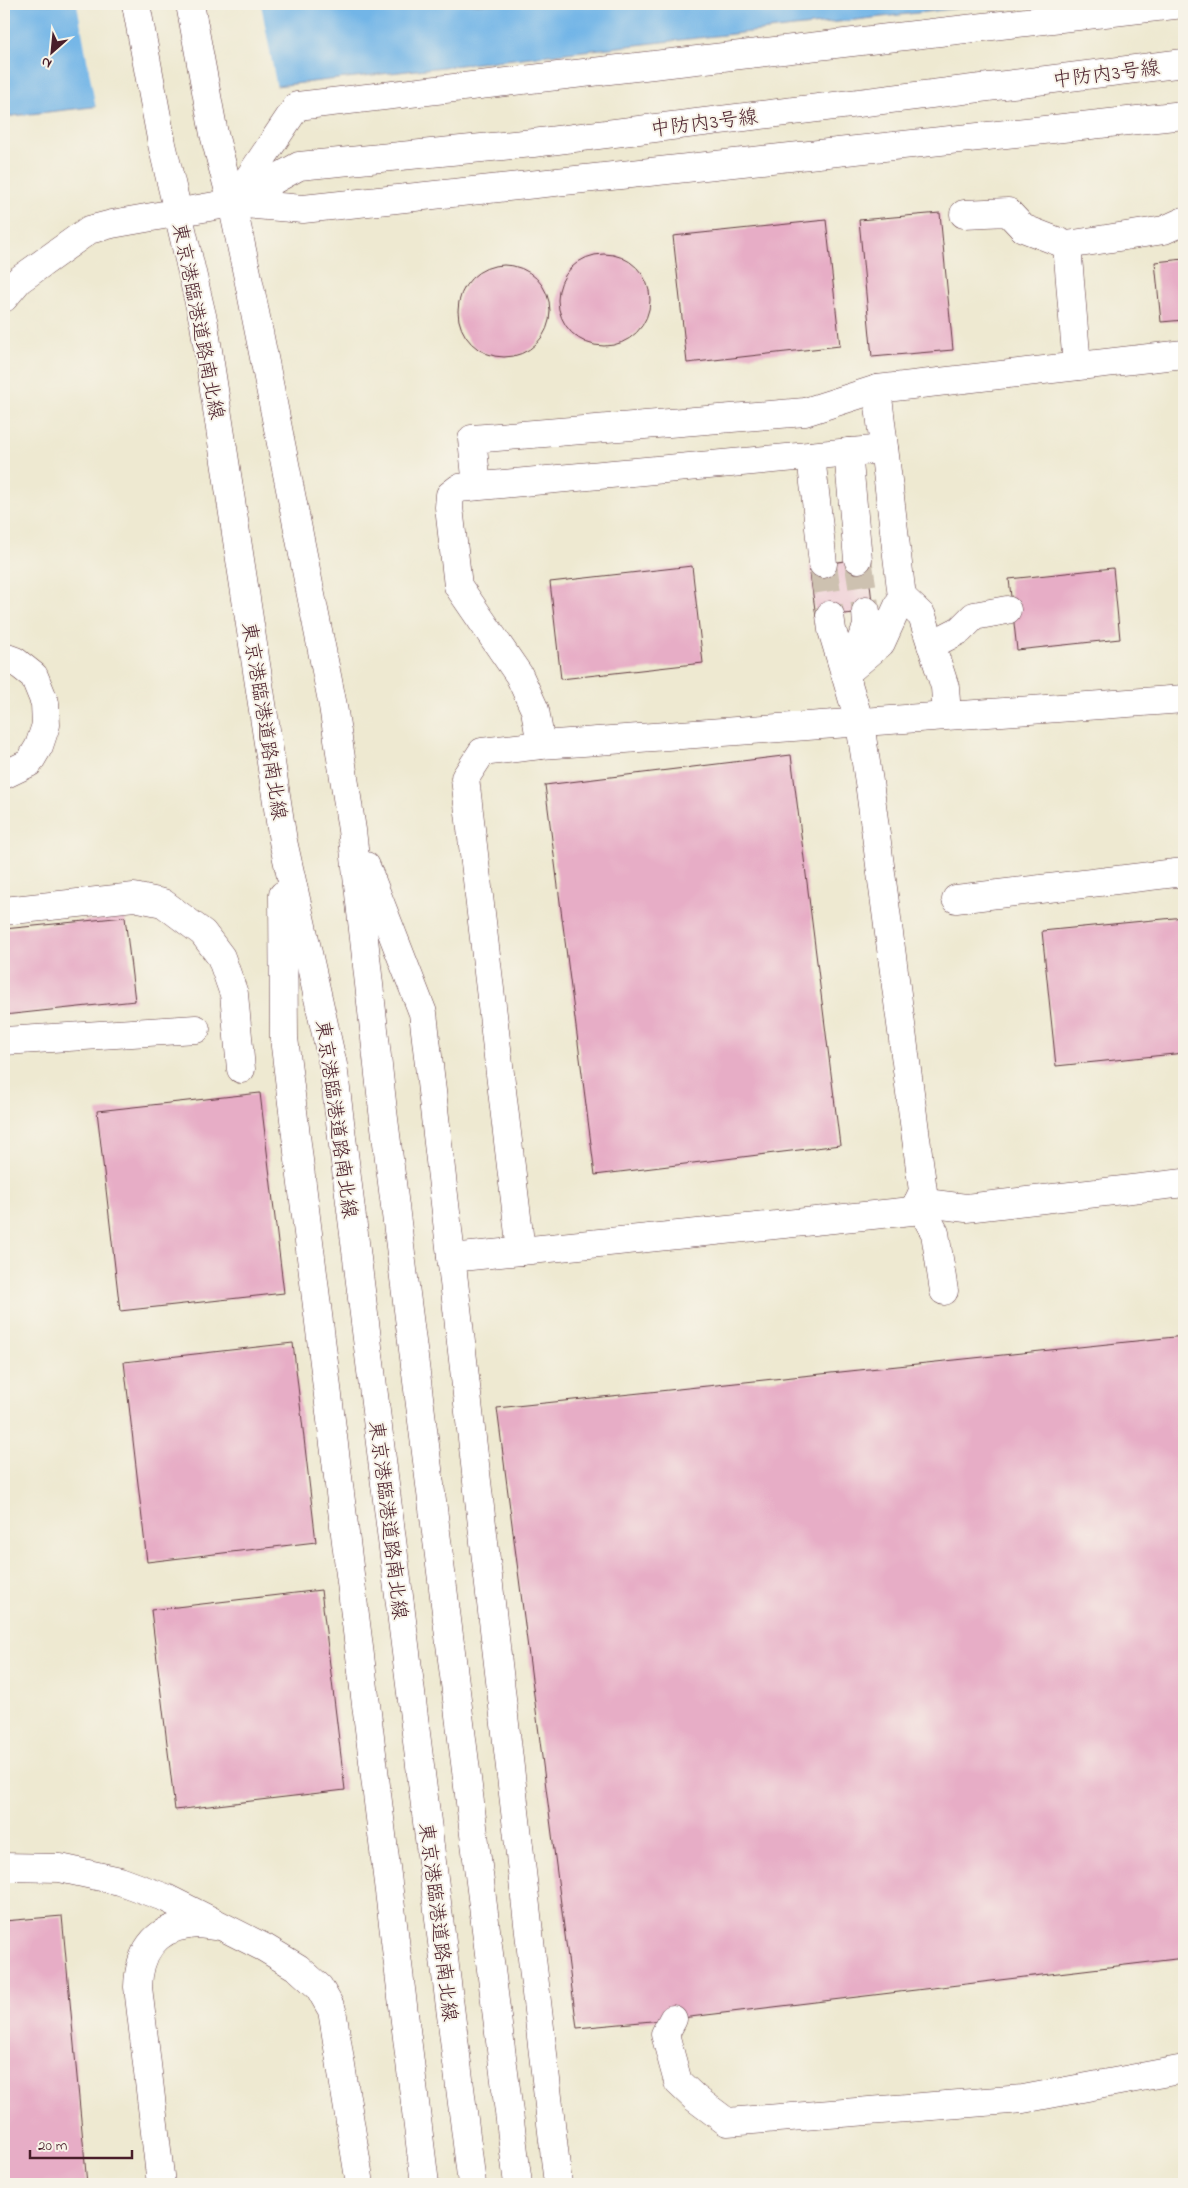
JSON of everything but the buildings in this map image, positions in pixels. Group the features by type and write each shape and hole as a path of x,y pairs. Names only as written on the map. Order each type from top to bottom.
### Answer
{"street":[{"name":"東京港臨港道路南北線","path":"136,4 177,214 204,324 283,841 333,1065 472,2184"},
{"path":"190,4 210,114 232,203 332,706 352,830 383,1111 518,2184"},
{"path":"232,203 297,106 1183,4"},
{"name":"中防内3号線","path":"232,203 299,166 532,143 1184,64"},
{"name":"中防内3号線","path":"4,298 19,280 89,230 112,224 232,203 303,209 1184,115"},
{"path":"964,214 1008,212 1023,228 1067,245 1164,230 1184,221"},
{"path":"1067,245 1077,366"},
{"path":"477,486 472,439 805,412 877,389 1184,354"},
{"path":"846,673 882,643 902,598 877,389"},
{"path":"541,745 535,710 519,674 458,586 449,508 450,495 459,488 477,486 884,449"},
{"path":"848,452 858,559"},
{"path":"811,456 823,564"},
{"path":"902,598 922,616 945,687 948,716"},
{"path":"932,645 960,630 974,616 1006,610"},
{"path":"846,673 867,627 866,611"},
{"path":"451,1258 912,1210 918,1202 923,1191 869,782 860,724 832,630 830,615"},
{"path":"4,657 15,660 34,676 45,703 46,725 39,746 29,763 4,775"},
{"path":"521,1251 465,778 482,752 541,745 860,724 1184,699"},
{"path":"352,830 423,1013 558,2184"},
{"path":"283,841 284,1038 426,2184"},
{"path":"956,899 1184,872"},
{"path":"4,911 134,897 163,902 203,933 221,957 234,994 241,1069"},
{"path":"4,1041 196,1029"},
{"path":"918,1202 966,1208 1184,1183"},
{"path":"918,1202 935,1233 944,1291"},
{"path":"4,1861 31,1868"},
{"path":"4,1867 60,1868 120,1881 166,1898 298,1968 319,1987 332,2010 360,2184"},
{"path":"161,2184 138,1987 138,1968 146,1951 156,1938 171,1928 190,1924 222,1926"},
{"path":"673,2019 665,2034 678,2082 695,2098 727,2122 1023,2099 1184,2069"}],"water":[{"path":"4,4 996,4 4,117"}],"pier":[{"path":"77,4 261,4 277,89 96,109"}],"tunnel":[{"path":"858,559 866,611"},
{"path":"823,564 830,615"}]}
